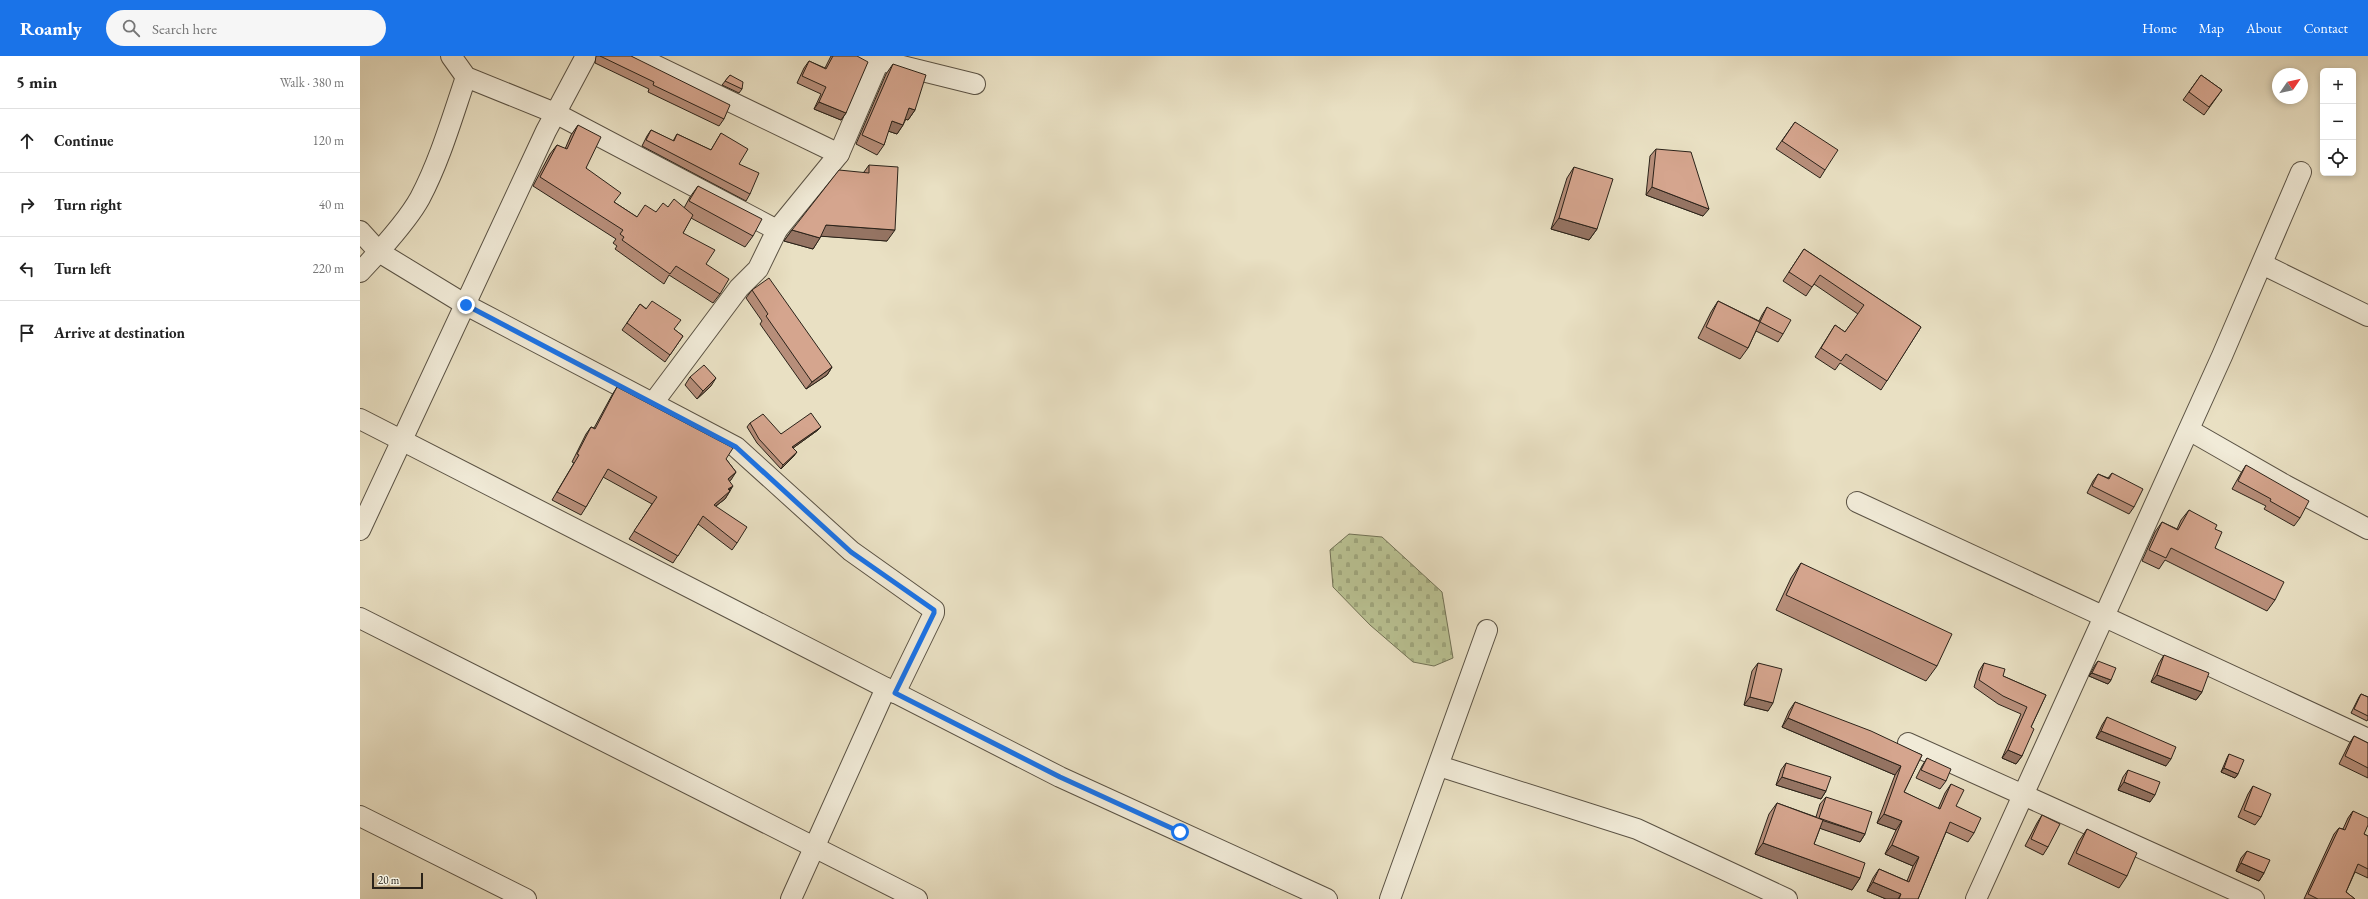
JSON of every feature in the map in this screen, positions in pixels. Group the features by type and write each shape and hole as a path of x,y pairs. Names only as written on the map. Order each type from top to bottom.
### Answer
{"street":[{"path":"452,56 466,77 555,113 777,230"},
{"path":"360,530 555,113 586,56"},
{"path":"636,56 839,154"},
{"path":"653,403 739,288 758,269 777,230 839,154 868,58 975,84"},
{"path":"360,272 379,252 420,199 440,154 466,77"},
{"path":"1976,899 2189,430 2301,172"},
{"path":"360,231 379,252 466,305 736,447 851,552 934,610 934,613 890,690 814,847 791,899"},
{"path":"2262,264 2368,316"},
{"path":"360,419 1060,777 1327,899"},
{"path":"2189,430 2285,485 2368,529"},
{"path":"1857,502 2103,618 2368,739"},
{"path":"360,618 917,899"},
{"path":"1390,899 1487,630"},
{"path":"1908,743 2254,899"},
{"path":"1439,766 1636,829 1787,899"},
{"path":"360,816 526,899"}],"green space":[{"path":"1349,534 1382,537 1442,592 1453,658 1434,666 1413,662 1370,625 1333,587 1330,550"}],"building":[{"path":"600,56 631,56 730,105 724,119 653,85 654,82"},
{"path":"833,56 857,56 868,62 846,113 819,102 826,87 802,76 809,61 826,69"},
{"path":"893,64 926,75 915,110 909,108 903,125 892,121 884,145 862,135"},
{"path":"730,75 743,82 742,89 725,81"},
{"path":"2201,75 2222,90 2209,107 2189,92"},
{"path":"1795,122 1838,150 1825,170 1782,141"},
{"path":"578,125 601,137 586,168 621,193 614,202 637,217 645,205 656,212 663,203 668,207 674,199 693,215 683,233 715,250 706,264 729,279 720,294 676,266 670,274 622,240 624,237 620,234 623,230 540,177 557,145 567,149"},
{"path":"651,130 674,141 677,134 711,150 721,133 748,149 739,164 759,173 750,194 646,140"},
{"path":"1656,149 1691,152 1709,209 1652,187"},
{"path":"869,165 898,167 895,230 826,225 820,238 792,230 839,170 869,173"},
{"path":"1574,167 1613,179 1597,229 1559,218"},
{"path":"698,186 762,219 753,236 689,201"},
{"path":"1804,249 1921,327 1887,381 1846,354 1841,361 1821,348 1835,325 1845,332 1864,305 1820,275 1812,287 1789,272"},
{"path":"769,278 832,367 812,382 766,316 768,314 752,290"},
{"path":"652,301 681,320 674,329 683,336 670,355 627,323 640,304 646,309"},
{"path":"1718,301 1760,322 1748,348 1706,327"},
{"path":"1767,307 1791,320 1783,334 1760,322"},
{"path":"704,365 716,378 703,391 690,377"},
{"path":"617,387 733,448 726,459 736,472 728,479 733,486 728,489 730,491 714,505 747,527 737,543 703,516 678,556 634,531 657,497 608,469 586,507 557,492 579,455 577,454 591,427 595,429"},
{"path":"811,413 821,427 792,447 797,452 783,465 759,439 750,423 763,414 781,434"},
{"path":"2246,465 2309,501 2300,518 2270,501 2271,499 2238,481"},
{"path":"2112,473 2143,489 2134,507 2092,486 2098,474 2109,479"},
{"path":"2189,510 2217,525 2215,529 2222,532 2215,548 2284,582 2275,600 2171,548 2166,558 2149,550 2162,522 2178,530"},
{"path":"1801,563 1952,634 1937,666 1786,595"},
{"path":"2164,655 2209,673 2202,692 2157,675"},
{"path":"2098,661 2116,668 2111,680 2092,673"},
{"path":"1758,663 1782,669 1773,703 1750,697"},
{"path":"1984,663 2005,669 2003,676 2046,695 2031,727 2034,729 2022,756 2008,750 2027,707 2003,696 1979,680"},
{"path":"2361,694 2368,697 2368,716 2354,709"},
{"path":"1795,702 1871,731 1922,755 1904,792 1940,809 1951,784 1964,790 1956,806 1981,818 1974,833 1950,822 1918,899 1899,899 1901,894 1873,882 1879,869 1909,882 1919,857 1892,845 1902,821 1884,814 1901,766 1788,718"},
{"path":"2107,717 2176,747 2171,759 2101,731"},
{"path":"2354,736 2368,743 2368,768 2345,756"},
{"path":"2229,754 2244,760 2238,774 2224,768"},
{"path":"1927,758 1951,769 1946,781 1921,770"},
{"path":"1786,763 1831,777 1826,791 1782,777"},
{"path":"2128,770 2160,782 2155,795 2124,782"},
{"path":"2253,786 2271,794 2261,817 2244,810"},
{"path":"1826,797 1872,812 1865,834 1819,818"},
{"path":"1777,803 1823,820 1814,844 1865,863 1860,878 1763,843"},
{"path":"2353,811 2368,818 2368,825 2364,834 2368,836 2368,869 2358,864 2346,892 2355,899 2318,899 2308,894 2339,828 2345,830"},
{"path":"2042,815 2060,824 2048,847 2031,839"},
{"path":"2087,829 2137,853 2127,876 2076,853"},
{"path":"2247,851 2270,860 2264,873 2241,863"}],"route":[{"path":"466,305 736,447 851,552 934,610 934,613 895,693 1060,777 1180,832"}]}
